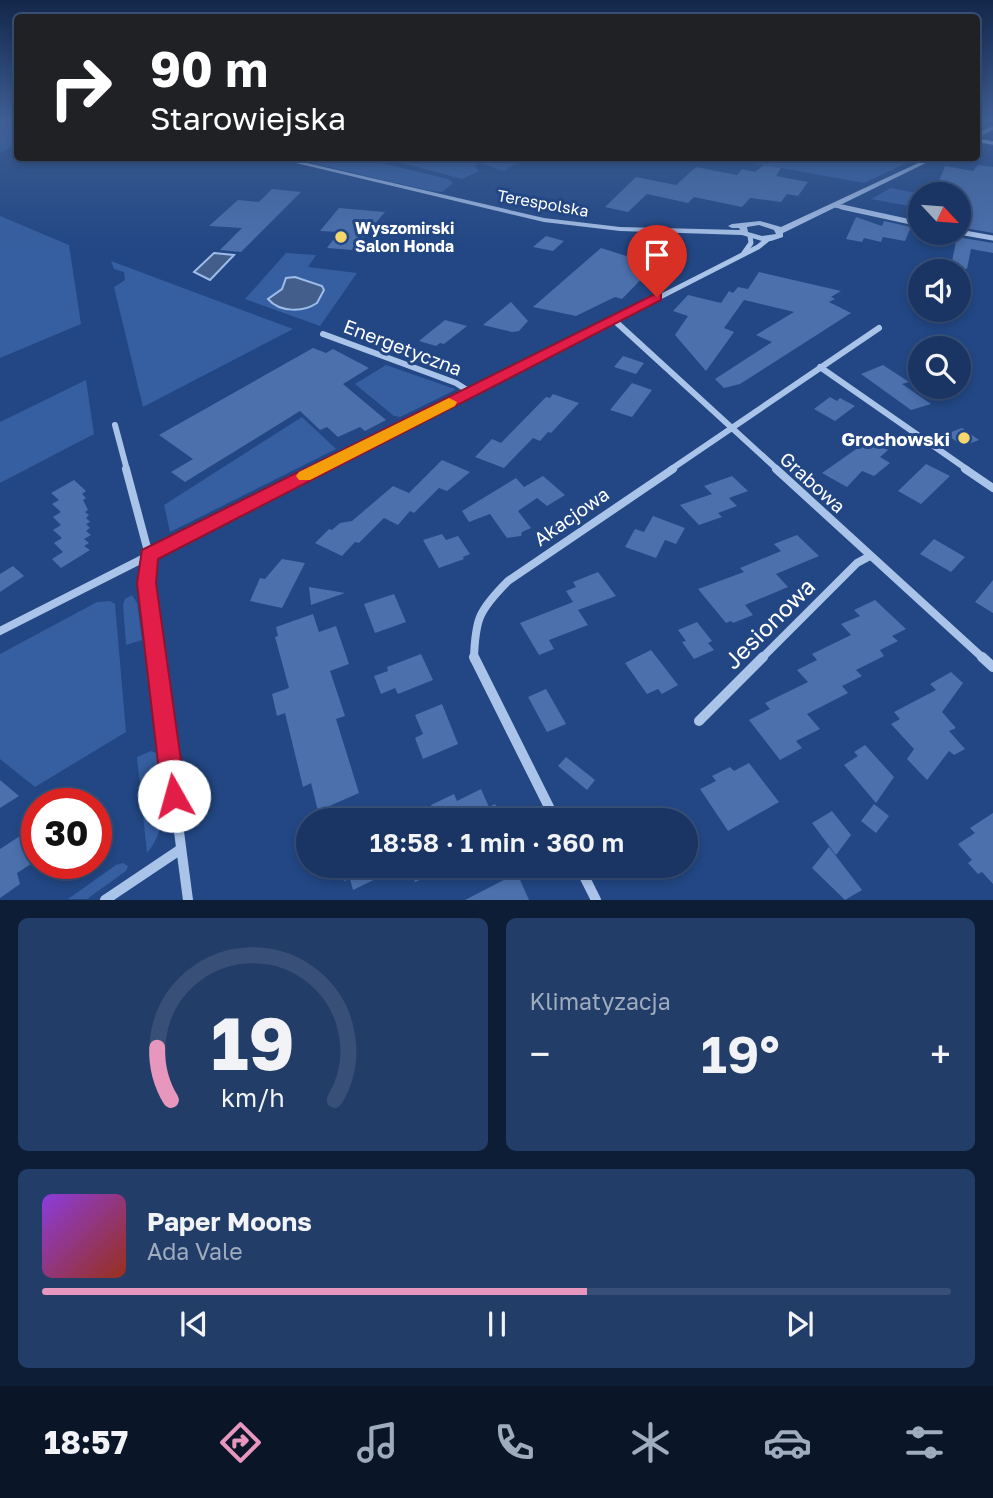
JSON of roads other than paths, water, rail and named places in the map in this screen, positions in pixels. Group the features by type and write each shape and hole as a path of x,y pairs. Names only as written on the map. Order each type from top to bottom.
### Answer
{"street":[{"name":"Terespolska","path":"291,161 544,220 620,229 746,231"},
{"path":"0,631 758,247 768,239 778,236 780,231 927,161"},
{"path":"836,206 908,221"},
{"path":"746,231 767,224 816,215"},
{"path":"767,224 780,231"},
{"path":"746,231 768,239"},
{"path":"744,253 751,243 746,231"},
{"path":"971,234 993,239"},
{"name":"Grabowa","path":"613,319 993,667"},
{"name":"Akacjowa","path":"549,808 474,659 475,626 487,603 508,581 879,328"},
{"name":"Energetyczna","path":"323,334 456,383 470,392"},
{"path":"820,368 993,488"},
{"path":"115,425 149,555 146,583 188,900"},
{"name":"Jesionowa","path":"699,721 857,562 870,556"},
{"path":"105,900 181,849"},
{"path":"585,878 596,900"}],"place":[{"name":"Wyszomirski Salon Honda","path":"341,237"},
{"name":"Grochowski","path":"964,438"}]}
